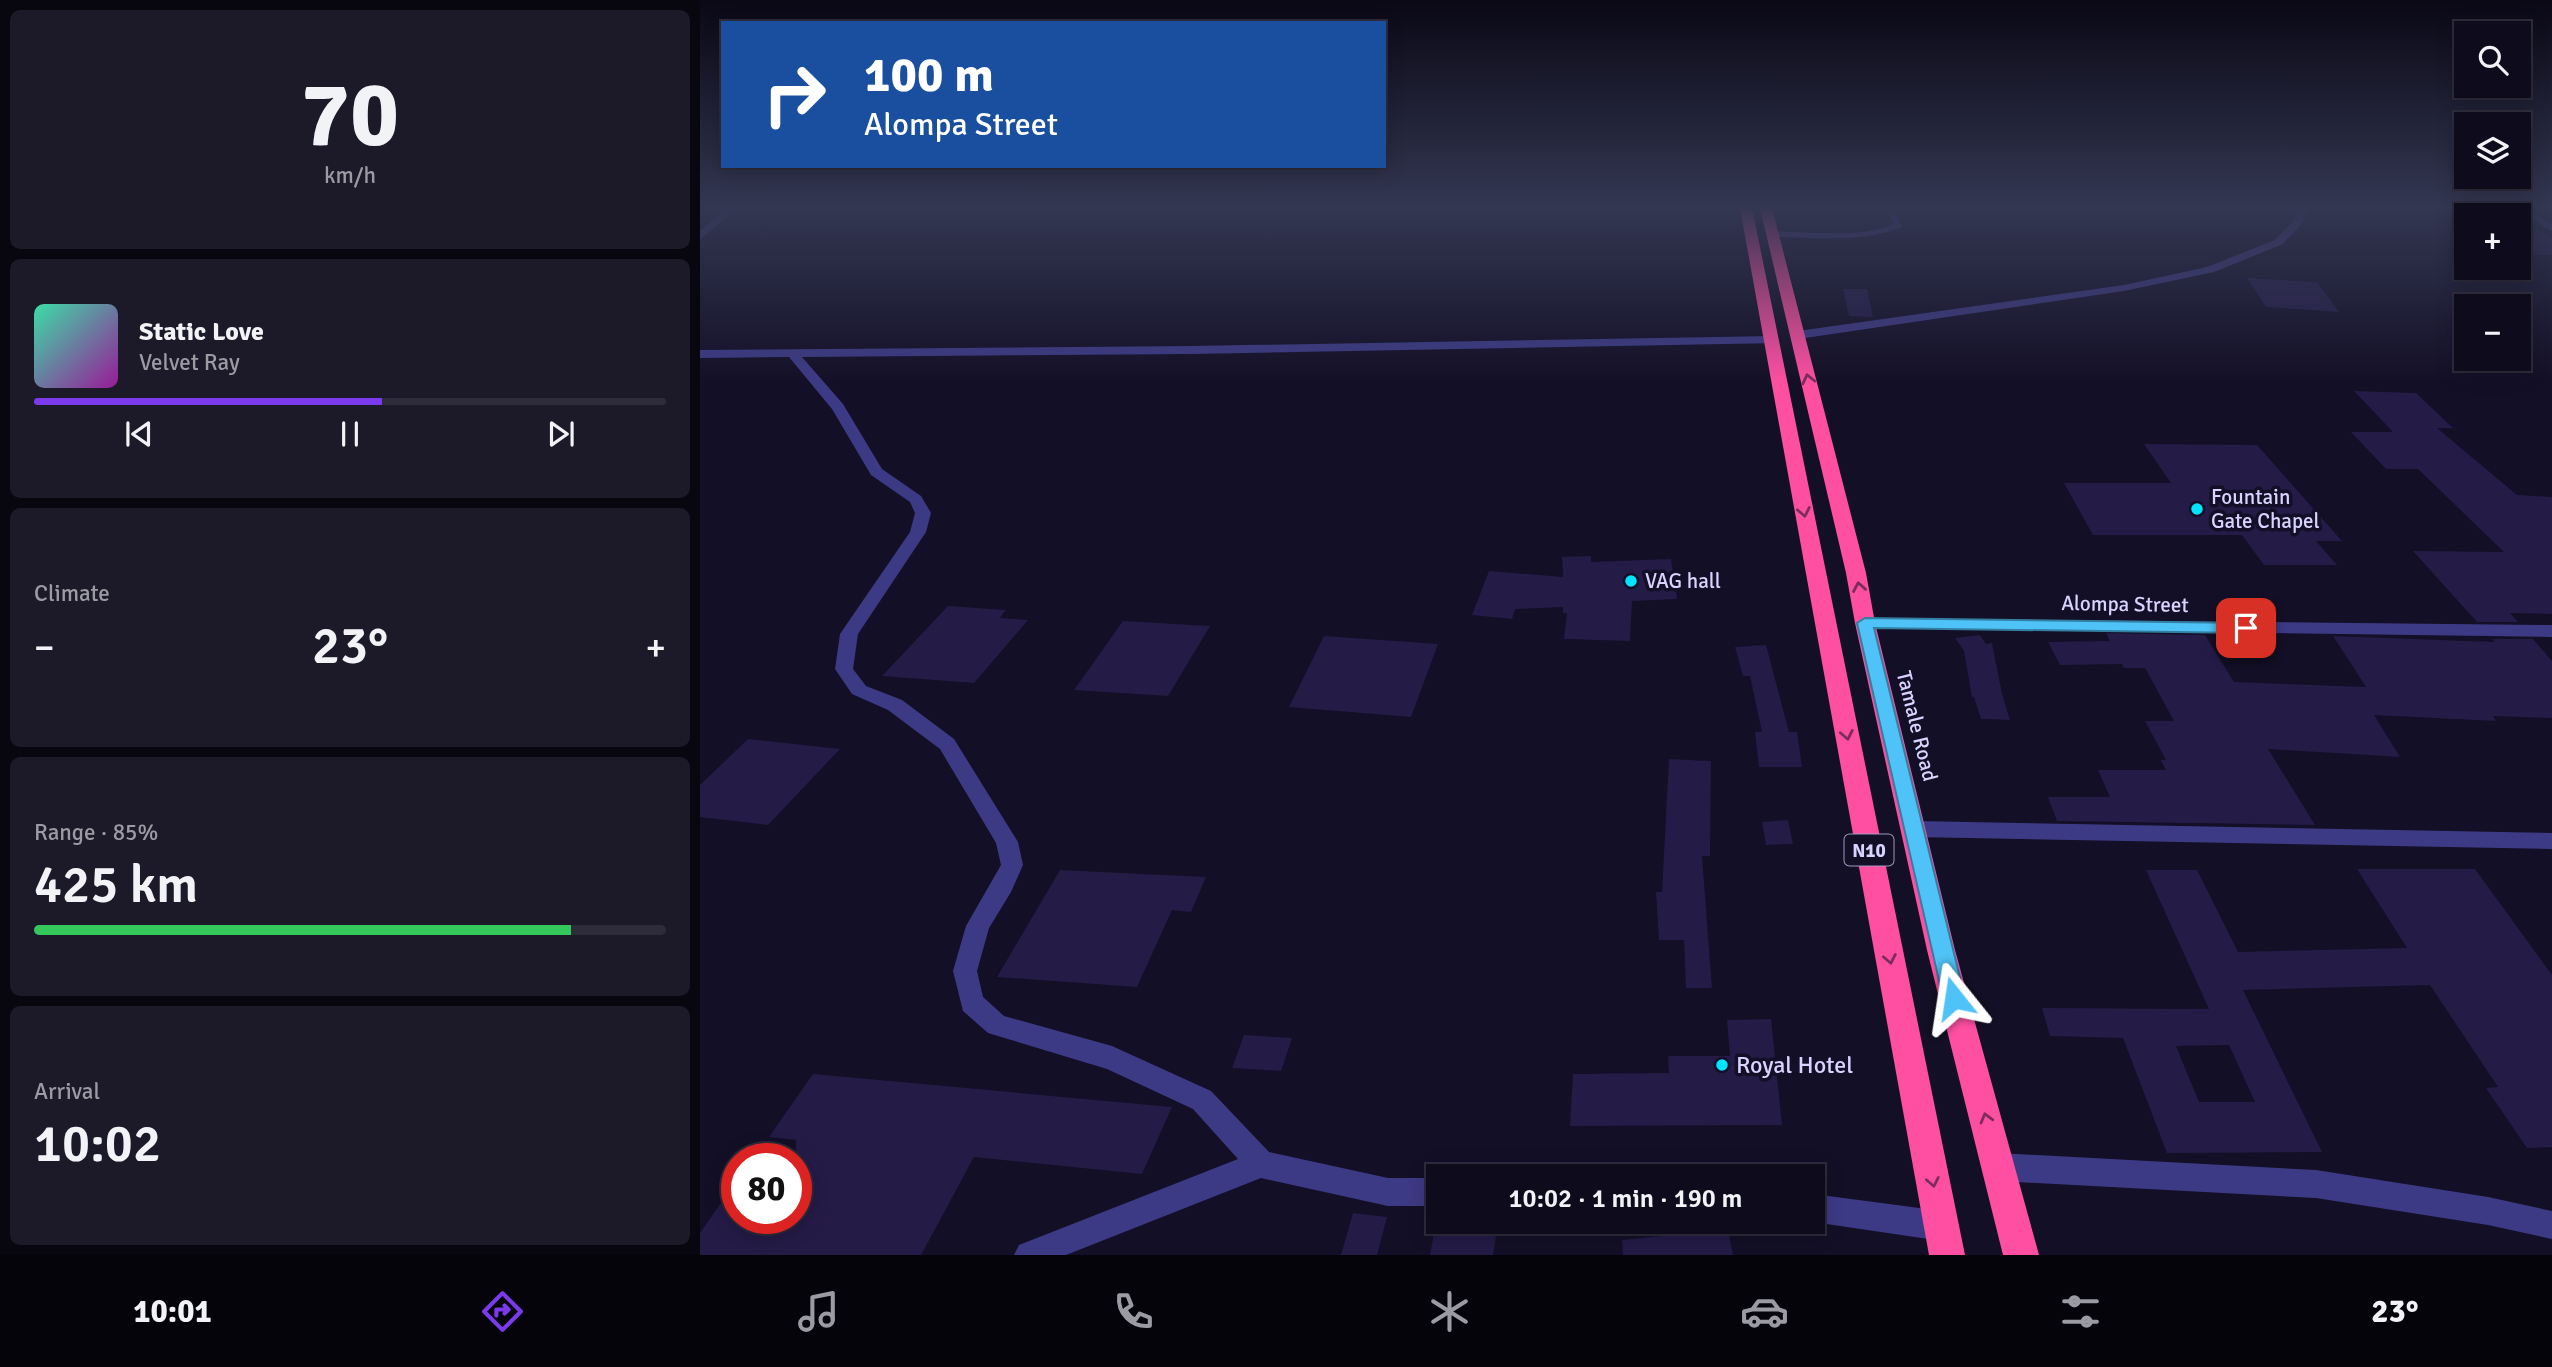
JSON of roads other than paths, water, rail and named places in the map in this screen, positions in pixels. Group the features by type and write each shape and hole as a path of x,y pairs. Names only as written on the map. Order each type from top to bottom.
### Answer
{"highway":[{"name":"N10","path":"1759,267 1947,1255"},
{"name":"Tamale Road","path":"1781,267 1856,573 1865,623 1941,950 2021,1255"},
{"path":"1791,445 1823,445"}],"street":[{"path":"1798,335 2112,290 2218,267"},
{"path":"700,354 1774,340"},
{"path":"793,354 838,407 876,472 916,499 923,513 918,532 849,634 844,670 859,690 895,705 947,744 1007,842 1012,865 1003,886 978,926 965,971 972,1003 996,1025 1112,1058 1202,1100 1261,1164"},
{"name":"Alompa Street","path":"1865,623 2552,631"},
{"path":"1915,829 2552,841"},
{"path":"1029,1255 1261,1164 1388,1192 1426,1192"},
{"path":"1998,1167 2316,1184 2488,1211 2552,1224"},
{"path":"1825,1210 1941,1226"}],"place":[{"name":"Fountain Gate Chapel","path":"2197,509"},
{"name":"VAG hall","path":"1631,581"},
{"name":"Royal Hotel","path":"1722,1065"}]}
